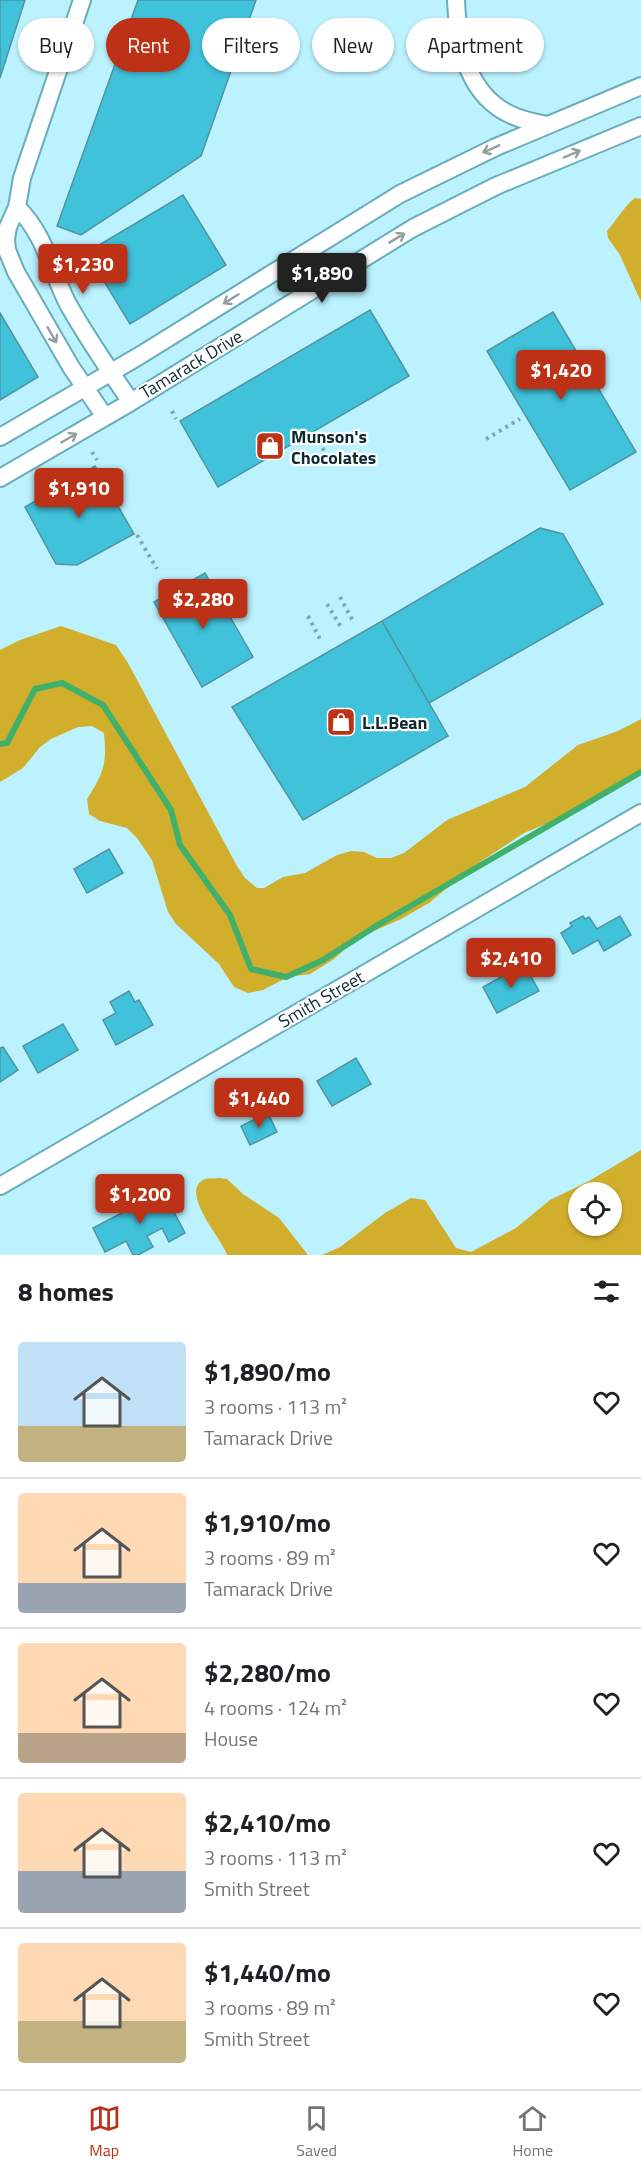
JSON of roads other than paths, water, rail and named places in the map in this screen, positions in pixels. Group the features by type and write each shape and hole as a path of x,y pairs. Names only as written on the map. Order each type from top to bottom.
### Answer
{"street":[{"path":"82,0 22,178 17,207 6,232 6,243 9,256 22,282 105,417"},
{"path":"456,0 460,47 465,65 473,80 490,100 509,114 548,125"},
{"name":"Tamarack Drive","path":"0,437 111,372 400,194 456,165 641,86"},
{"name":"Tamarack Drive","path":"0,478 131,402 422,223 496,186 641,126"},
{"path":"17,207 39,234 50,265 69,305 131,402"},
{"name":"Smith Street","path":"0,1186 641,813"}],"waterway":[{"path":"0,744 7,743 35,689 62,683 103,705 171,810 180,845 230,915 251,969 286,977 323,960 376,926 641,772"}],"place":[{"name":"Munson's Chocolates","path":"270,446"},
{"name":"L.L.Bean","path":"341,722"}]}
